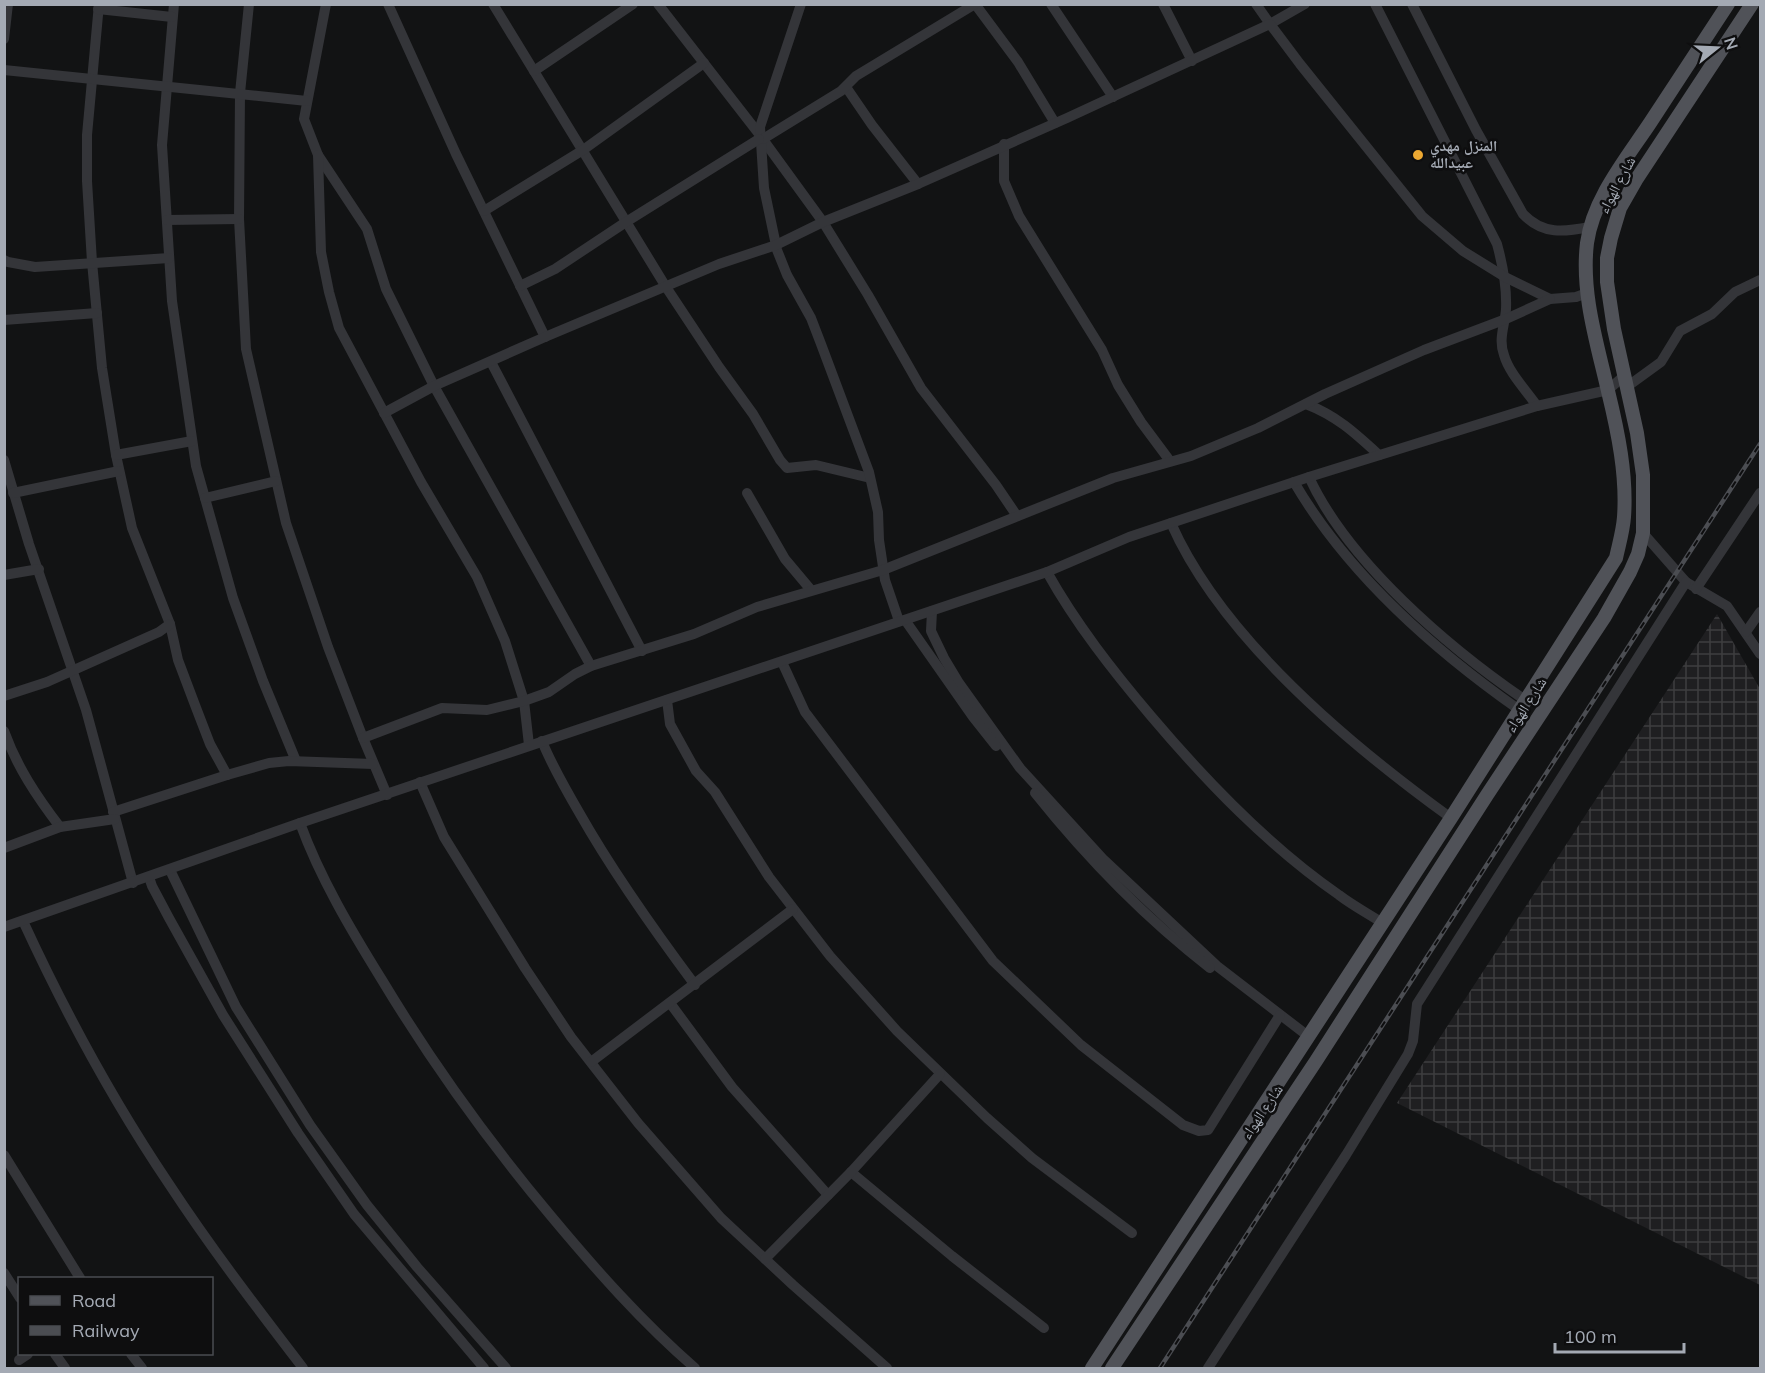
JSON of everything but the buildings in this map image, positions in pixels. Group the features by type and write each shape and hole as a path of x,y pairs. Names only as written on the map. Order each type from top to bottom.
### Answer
{"main road":[{"name":"شارع الهواء","path":"1092,1368 1451,818 1616,558 1624,516 1624,484 1619,439 1596,343 1587,293 1585,269 1590,227 1617,173 1728,4"},
{"name":"شارع الهواء","path":"1112,1368 1322,1052 1604,618 1630,572 1638,554 1643,533 1643,475 1637,434 1612,320 1607,282 1607,258 1616,221 1636,180 1752,4"}],"street":[{"path":"4,39 8,4"},
{"path":"174,4 162,145 172,301 196,466 233,598 263,681 296,761"},
{"path":"249,4 240,93 239,219 246,349 290,535 328,647 387,795"},
{"path":"326,4 304,119 318,155 367,229 386,289 435,386 591,666"},
{"path":"388,4 545,337"},
{"path":"494,4 666,287 753,414 780,460 787,468 816,465 870,478"},
{"path":"534,71 633,4"},
{"path":"658,4 823,222 921,388 1017,516"},
{"path":"801,4 760,137 764,188 776,245 787,275 811,318 870,478 878,513 883,570 891,600 902,621 973,717 1068,835 1115,886 1196,957 1262,1008 1278,1014"},
{"path":"520,286 562,265 760,137 846,87 856,76 975,4 1018,62 1055,123"},
{"path":"1051,4 1113,97"},
{"path":"1163,4 1192,61"},
{"path":"1256,4 1422,216 1463,251 1505,277 1550,299"},
{"path":"384,413 435,386 545,337 718,264 776,245 823,222 918,184 1192,61 1270,24 1305,4"},
{"path":"1375,4 1497,244 1505,277 1506,320 1501,338 1504,356 1537,406"},
{"path":"1413,4 1476,130 1523,214 1530,222 1555,232 1590,227"},
{"path":"172,17 98,7 87,135 92,263 102,368 116,455 132,528 170,624 178,660 195,705 210,744 227,775"},
{"path":"484,211 583,150 704,63"},
{"path":"4,70 307,101"},
{"path":"846,87 918,184"},
{"path":"1004,144 1004,181 1019,216 1102,350 1118,385 1170,461"},
{"path":"318,155 321,252 339,328 384,413 477,577 505,641 524,701 530,745"},
{"path":"167,220 239,219"},
{"path":"4,260 35,267 169,258"},
{"path":"4,927 420,782 1047,572 1129,537 1309,477 1537,406 1608,390 1661,363 1680,332 1712,314 1735,292 1761,280"},
{"path":"363,738 442,708 487,710 549,692 591,666 694,634 757,607 883,570 1113,477 1191,456 1258,429 1306,404 1424,350 1506,320 1550,299 1576,297 1587,293"},
{"path":"4,320 97,313"},
{"path":"491,362 642,651"},
{"path":"1306,404 1324,410 1344,423 1379,455"},
{"path":"116,455 192,441"},
{"path":"4,460 13,493 74,670 133,883"},
{"path":"13,493 119,471"},
{"path":"1309,477 1325,508 1379,574 1410,607 1521,705"},
{"path":"205,498 276,481"},
{"path":"1294,482 1324,527 1370,581 1432,642 1480,683 1521,705"},
{"path":"747,493 785,559 811,590"},
{"path":"1696,589 1761,493"},
{"path":"1171,523 1185,552 1207,587 1276,669 1358,746 1404,784 1451,818"},
{"path":"1643,533 1686,582 1727,606 1761,654"},
{"path":"4,574 39,569"},
{"path":"1047,572 1066,605 1120,680 1206,778 1293,859 1339,895 1382,922"},
{"path":"1208,1368 1346,1155 1408,1054 1413,1041 1417,1004 1686,582"},
{"path":"933,611 931,631 945,658 959,683 1020,768 1122,876 1217,966 1308,1036"},
{"path":"1746,632 1761,612"},
{"path":"4,696 74,670 159,632 170,624"},
{"path":"782,662 805,712 993,961 1081,1045 1183,1125 1199,1131 1208,1130 1278,1014"},
{"path":"667,700 670,724 696,771 715,792 763,867 830,956 897,1031 940,1074 1032,1158 1132,1233"},
{"path":"4,731 15,759 60,827"},
{"path":"542,741 560,779 603,853 641,911 695,985"},
{"path":"4,848 60,827 114,815 227,775 269,764 296,761 373,764"},
{"path":"420,782 435,820 525,968 572,1037 677,1170 721,1218 887,1368"},
{"path":"300,823 315,859 345,917 409,1025 453,1089 505,1160 576,1246 642,1320 695,1368"},
{"path":"170,870 236,1007 310,1125 367,1205 417,1267 506,1368"},
{"path":"149,877 223,1015 298,1133 354,1214 484,1368"},
{"path":"591,1062 793,909"},
{"path":"23,921 83,1043 140,1140 195,1224 303,1368"},
{"path":"670,1003 732,1088 828,1195"},
{"path":"765,1259 851,1172 940,1074"},
{"path":"4,1155 79,1277"},
{"path":"851,1172 952,1256 1044,1328"},
{"path":"4,1273 18,1295"},
{"path":"56,1355 65,1368"},
{"path":"132,1355 142,1368"}],"shaded area":[{"path":"1717,614 1760,689 1760,1285 1397,1103"}],"railway":[{"path":"1160,1368 1760,444"}],"place":[{"name":"المنزل مهدي عبيدالله","path":"1418,155"}]}
